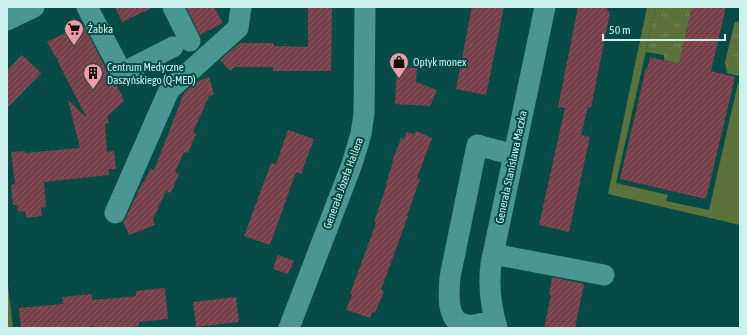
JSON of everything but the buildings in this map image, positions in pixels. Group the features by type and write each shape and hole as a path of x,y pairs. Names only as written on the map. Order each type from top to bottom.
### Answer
{"street":[{"path":"7,20 34,7"},
{"path":"87,7 122,73 181,44 173,7"},
{"path":"116,213 169,90 238,28 241,7"},
{"name":"Generała Józefa Hallera","path":"289,328 352,164 361,134 364,114 365,7"},
{"name":"Generała Stanisława Maczka","path":"496,324 490,287 493,254 545,7"},
{"path":"496,324 465,325 456,321 451,313 449,291 450,277 477,146 514,155"},
{"path":"493,254 604,275"}],"green space":[{"path":"647,7 656,7 616,183 668,195 666,201 709,210 738,83 740,83 740,225 608,194"},
{"path":"656,7 692,7 679,64 664,60 664,55 646,52"},
{"path":"740,21 740,76 727,73 725,62 735,22"},
{"path":"8,286 13,328 7,328"}],"place":[{"name":"Żabka","path":"74,46"},
{"name":"Optyk monex","path":"399,79"},
{"name":"Centrum Medyczne Daszyńskiego (Q-MED)","path":"93,90"}]}
